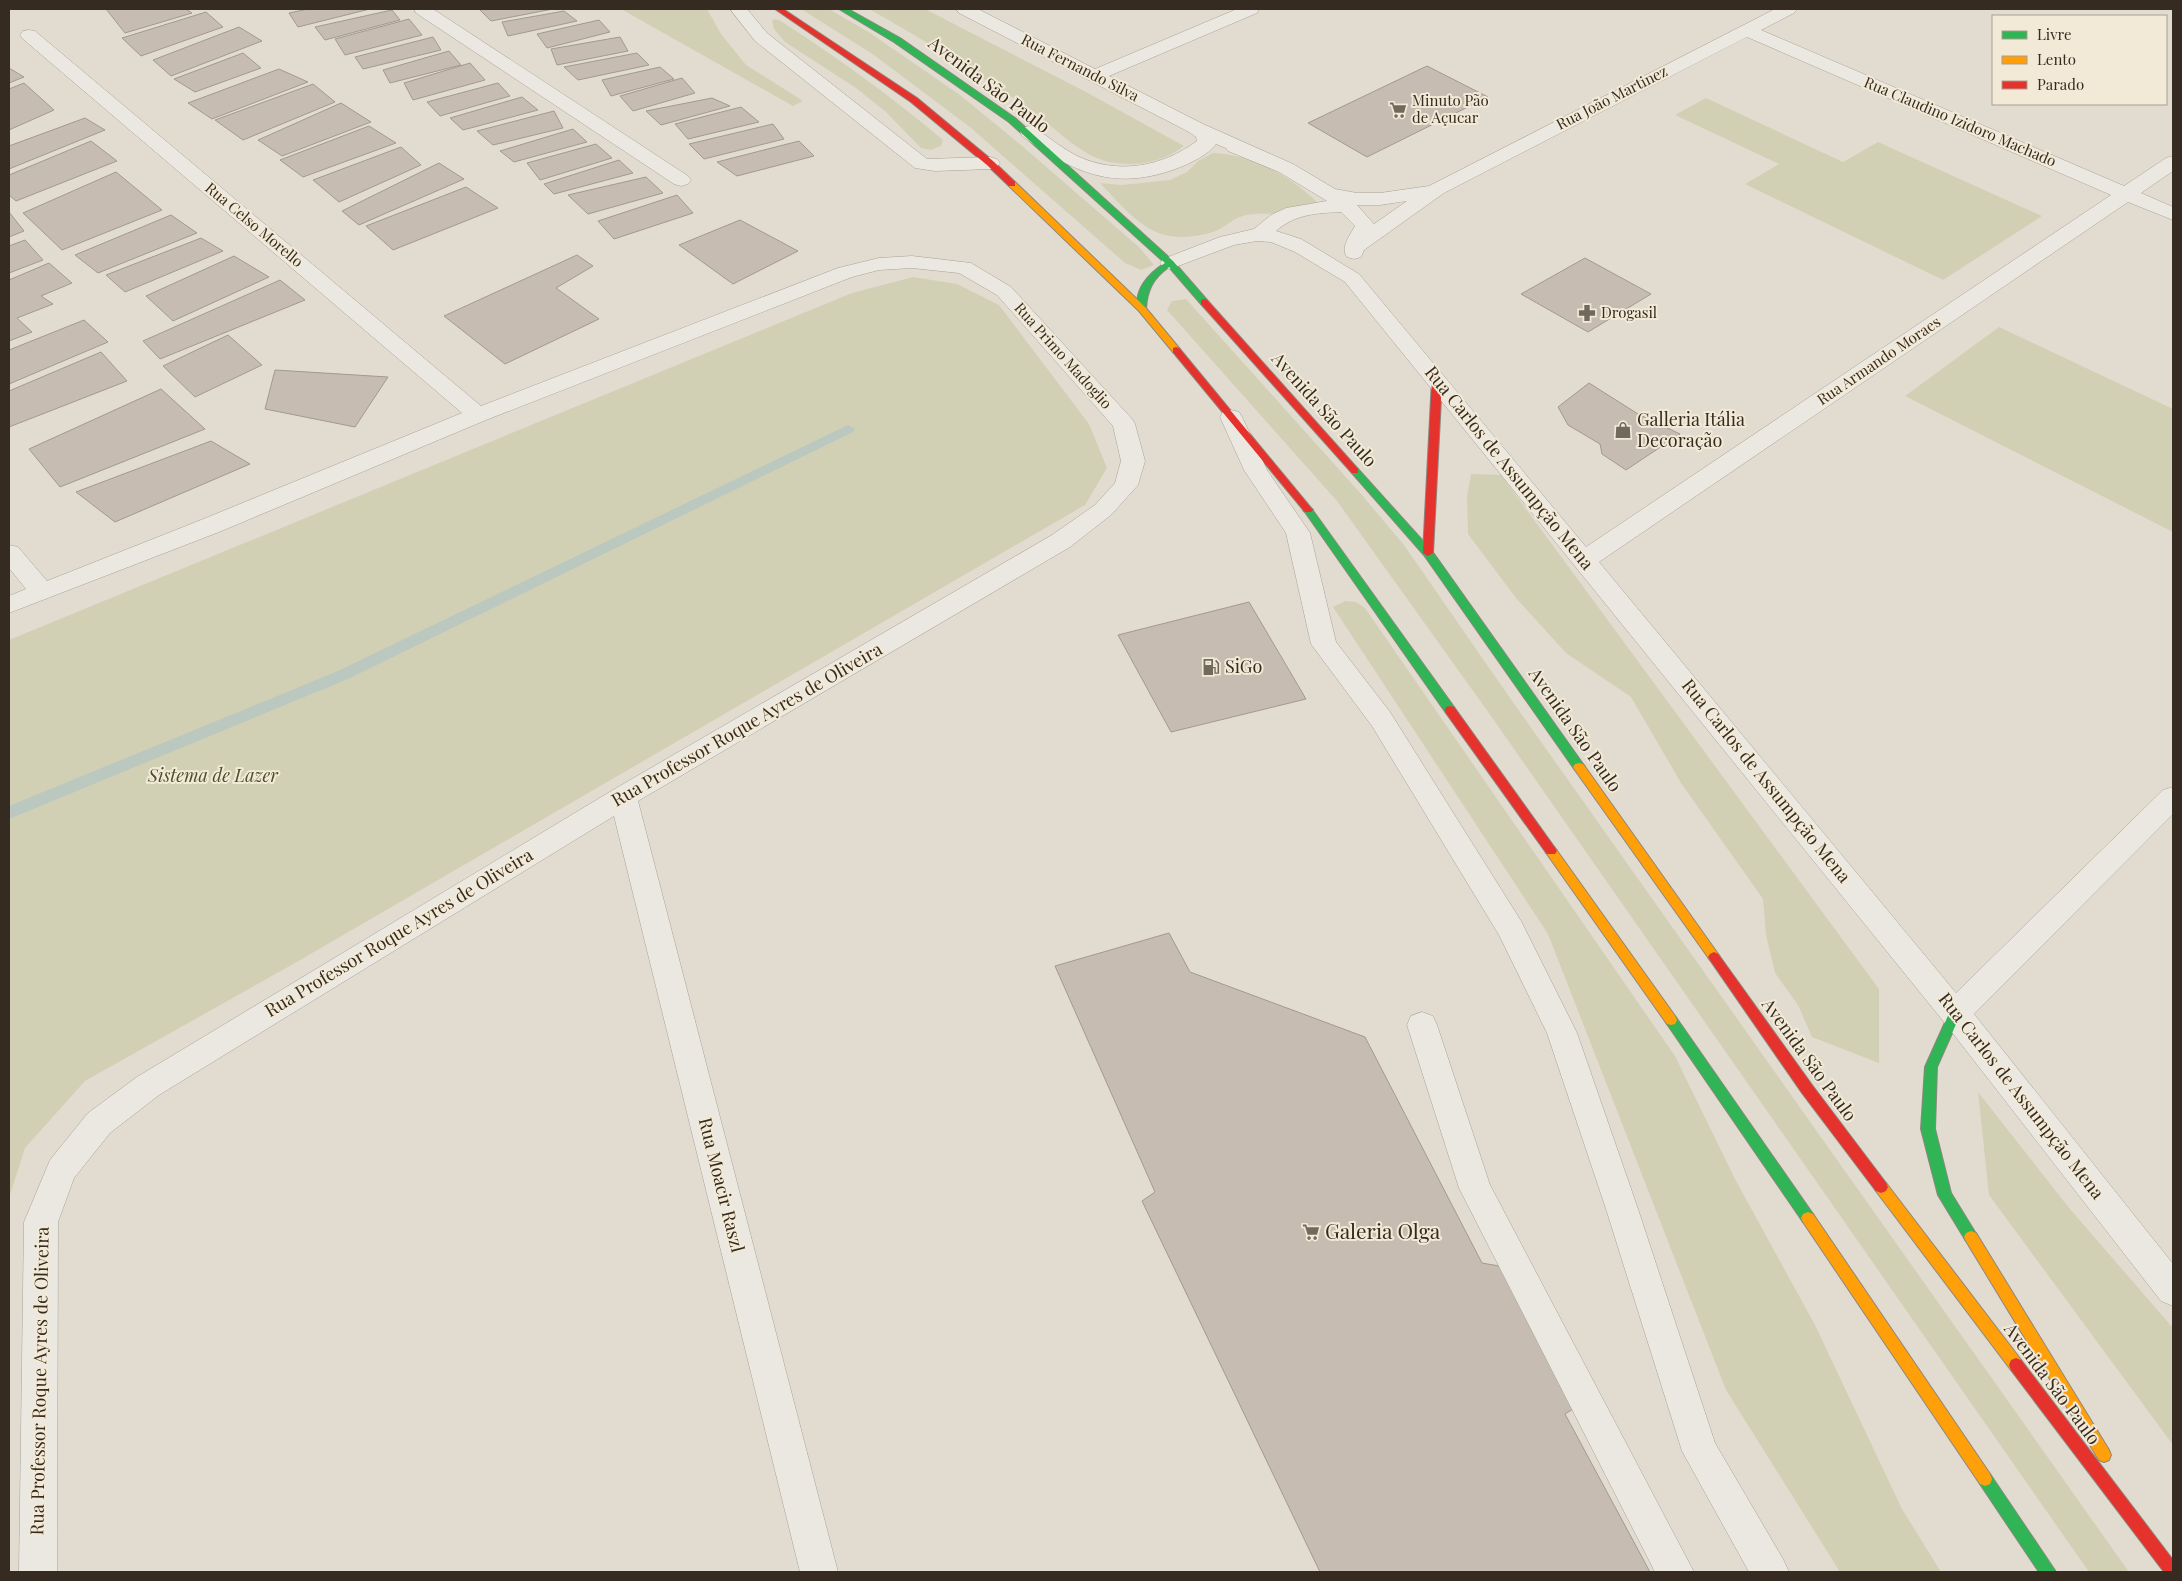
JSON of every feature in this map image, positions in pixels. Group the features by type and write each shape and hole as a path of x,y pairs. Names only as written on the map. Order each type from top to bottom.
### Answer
{"main road":[{"path":"779,9 914,100 990,163 1142,310 1309,510 1725,1096 2048,1572"},
{"name":"Avenida São Paulo","path":"843,9 897,40 1012,120 1170,263 1428,553 1807,1089 2173,1571"},
{"path":"1142,310 1140,294 1146,282 1154,272 1170,263"},
{"path":"1428,553 1437,379"},
{"path":"1955,1013 1930,1067 1928,1129 1945,1194 2111,1467"},
{"path":"2121,1484 2173,1571"}],"street":[{"path":"422,9 681,180"},
{"path":"738,9 760,37 922,164 935,166 990,163"},
{"name":"Rua Fernando Silva","path":"965,9 1196,128 1252,152 1328,192 1358,215 1365,225 1354,248"},
{"path":"1095,75 1251,9"},
{"name":"Rua João Martinez","path":"1354,248 1437,189 1788,9"},
{"name":"Rua Claudino Izidoro Machado","path":"1746,30 2173,214"},
{"name":"Rua Celso Morello","path":"29,35 478,415"},
{"name":"Rua Fernando Silva","path":"1012,120 1056,151 1078,163 1107,172 1138,173 1164,168 1200,149 1223,144 1252,152"},
{"path":"1196,128 1205,135 1207,143 1200,149"},
{"name":"Rua Armando Moraes","path":"1584,560 2173,162"},
{"name":"Rua João Martinez","path":"1328,192 1349,199 1375,200 1396,199 1437,189"},
{"path":"1170,263 1225,241 1260,235 1278,219 1290,214 1313,208 1345,206"},
{"name":"Rua Carlos de Assumpção Mena","path":"1260,235 1284,238 1352,278 1437,379 1955,1013 2173,1290"},
{"path":"1352,278 1354,248"},
{"name":"Rua Primo Madoglio","path":"9,606 210,526 478,415 845,272 879,264 912,262 964,267 1004,291 1124,424 1133,461 1126,485 1104,510"},
{"path":"1229,413 1256,470 1298,533 1324,644 1381,719 1506,921 1562,1033 1622,1209 1700,1451 1770,1572"},
{"name":"Rua Professor Roque Ayres de Oliveira","path":"38,1572 41,1222 61,1170 98,1124 148,1086 623,797 1061,540 1104,510"},
{"path":"9,553 43,592"},
{"name":"Rua Moacir Raszl","path":"623,797 819,1572"},
{"path":"1955,1013 2173,797"},
{"path":"1422,1025 1475,1188 1675,1572"},
{"path":"1700,1451 1786,1572"}],"green space":[{"path":"621,9 707,9 721,34 746,65 803,101 793,106"},
{"path":"801,9 829,9 870,33 960,95 1140,248 1154,265 1141,270 1125,263 971,128 874,55"},
{"path":"869,9 925,9 1086,92 1184,146 1158,160 1139,164 1109,162 1098,159 1066,139 1027,107 929,44"},
{"path":"774,19 779,20 822,48 884,92 943,140 941,146 931,150 921,148 886,112 856,88 785,42 774,29 772,21"},
{"path":"1706,98 1843,162 1878,142 2042,216 1943,280 1745,184 1779,164 1675,115"},
{"path":"1213,153 1228,154 1257,162 1296,184 1318,203 1281,213 1239,217 1213,232 1176,237 1162,234 1137,220 1100,183 1122,185 1170,180 1187,172 1198,161"},
{"name":"Sistema de Lazer","path":"913,277 957,284 999,305 1089,424 1107,468 1085,505 295,963 85,1081 25,1148 9,1198 9,640 852,293"},
{"path":"1186,299 1361,494 1404,545 1510,698 2129,1572 2089,1572 1491,716 1337,501 1167,310 1172,301"},
{"path":"1999,327 2173,409 2173,532 1905,396"},
{"path":"1471,474 1501,475 1879,989 1879,1063 1812,1037 1798,1005 1775,973 1766,935 1763,899 1681,783 1631,697 1566,653 1516,598 1468,534 1467,497"},
{"path":"1345,601 1356,602 1365,608 1675,1056 1735,1179 1815,1325 1902,1509 1941,1572 1840,1572 1726,1390 1548,934 1333,607"},
{"path":"1978,1092 2070,1209 2173,1328 2173,1445 1989,1195"}],"building":[{"path":"106,9 186,9 192,13 125,33"},
{"path":"308,9 370,9 298,27 289,13"},
{"path":"479,9 553,9 491,21"},
{"path":"392,10 400,20 325,40 315,27"},
{"path":"564,11 577,21 508,36 502,22"},
{"path":"206,12 223,27 141,56 122,38"},
{"path":"409,19 422,35 345,55 335,39"},
{"path":"599,20 610,32 547,48 537,34"},
{"path":"239,27 262,41 171,76 153,60"},
{"path":"433,37 441,50 363,69 355,57"},
{"path":"620,37 628,51 557,65 551,49"},
{"path":"449,51 461,65 390,83 383,70"},
{"path":"243,53 261,68 195,92 174,79"},
{"path":"637,53 649,65 578,80 564,67"},
{"path":"470,63 485,80 413,100 404,83"},
{"name":"Minuto Pão de Açucar","path":"1427,66 1488,97 1367,157 1308,123"},
{"path":"660,67 674,79 611,96 602,80"},
{"path":"9,68 24,77 9,83"},
{"path":"279,69 308,82 212,119 188,103"},
{"path":"682,78 695,93 633,111 620,96"},
{"path":"24,83 54,110 9,130 9,89"},
{"path":"498,83 510,96 440,116 427,102"},
{"path":"313,84 335,102 243,140 215,120"},
{"path":"522,97 538,110 463,130 450,118"},
{"path":"712,98 730,106 661,125 646,111"},
{"path":"341,103 371,122 282,156 258,140"},
{"path":"741,107 759,122 688,139 675,124"},
{"path":"554,111 563,128 493,145 477,131"},
{"path":"85,118 105,130 9,169 9,146"},
{"path":"773,124 784,139 704,159 689,144"},
{"path":"369,126 396,143 303,177 280,160"},
{"path":"573,129 587,142 514,162 500,151"},
{"path":"91,141 117,161 16,201 9,195 9,175"},
{"path":"799,141 814,156 737,176 717,162"},
{"path":"596,144 612,158 540,180 527,163"},
{"path":"401,147 421,165 339,202 313,180"},
{"path":"619,160 633,173 554,194 544,184"},
{"path":"439,163 464,179 359,225 342,211"},
{"path":"116,172 162,210 62,250 23,213"},
{"path":"646,177 663,193 588,214 568,195"},
{"path":"466,187 498,208 393,250 366,226"},
{"path":"677,195 693,213 614,239 598,221"},
{"path":"9,212 24,231 9,237"},
{"path":"171,215 197,233 98,273 75,255"},
{"path":"740,220 798,251 733,284 679,245"},
{"path":"201,238 223,251 125,292 106,275"},
{"path":"25,240 43,260 9,273 9,246"},
{"path":"577,255 593,266 556,288 599,319 505,364 444,316"},
{"path":"234,256 269,277 173,321 146,296"},
{"name":"Drogasil","path":"1585,258 1651,294 1588,332 1521,294"},
{"path":"49,263 72,283 41,296 53,304 17,318 32,332 9,341 9,280"},
{"path":"280,280 305,300 160,359 143,341"},
{"path":"84,320 108,342 9,384 9,350"},
{"path":"228,335 262,365 195,397 163,366"},
{"path":"101,352 127,381 9,427 9,391"},
{"path":"275,370 388,377 355,427 265,409"},
{"name":"Galleria Itália Decoração","path":"1589,383 1638,414 1680,434 1626,470 1602,454 1600,444 1568,425 1558,407"},
{"path":"161,389 205,429 60,487 29,449"},
{"path":"211,441 250,464 115,522 76,492"},
{"name":"SiGo","path":"1249,602 1306,699 1171,732 1118,635"},
{"name":"Galeria Olga","path":"1169,933 1190,972 1365,1037 1482,1263 1499,1266 1540,1334 1573,1409 1565,1414 1650,1572 1320,1572 1142,1201 1155,1192 1055,966"}],"waterway":[{"path":"9,813 343,675 848,429"}],"traffic: fast":[{"path":"843,9 897,40 1012,120 1170,263 1204,302"},
{"path":"1142,309 1143,293 1148,282 1152,276 1170,263"},
{"path":"1355,471 1428,553 1579,767"},
{"path":"1308,510 1450,710"},
{"path":"1955,1013 1931,1067 1928,1129 1945,1195 1971,1237"},
{"path":"1671,1020 1808,1218"},
{"path":"1985,1479 2048,1572"}],"traffic: slow":[{"path":"1012,184 1142,309 1176,350"},
{"path":"1579,767 1714,957"},
{"path":"1551,851 1671,1020"},
{"path":"1881,1187 2016,1365"},
{"path":"1808,1218 1985,1479"},
{"path":"1971,1237 2104,1455"}],"traffic: jam":[{"path":"779,9 914,100 990,163 1012,184"},
{"path":"1204,302 1355,471"},
{"path":"1176,350 1308,510"},
{"path":"1428,553 1437,379"},
{"path":"1450,710 1551,851"},
{"path":"1714,957 1807,1089 1881,1187"},
{"path":"2016,1365 2173,1572"}],"place":[{"name":"Minuto Pão de Açucar","path":"1398,110"},
{"name":"Drogasil","path":"1587,313"},
{"name":"Galleria Itália Decoração","path":"1623,430"},
{"name":"SiGo","path":"1211,667"},
{"name":"Galeria Olga","path":"1311,1232"}]}
